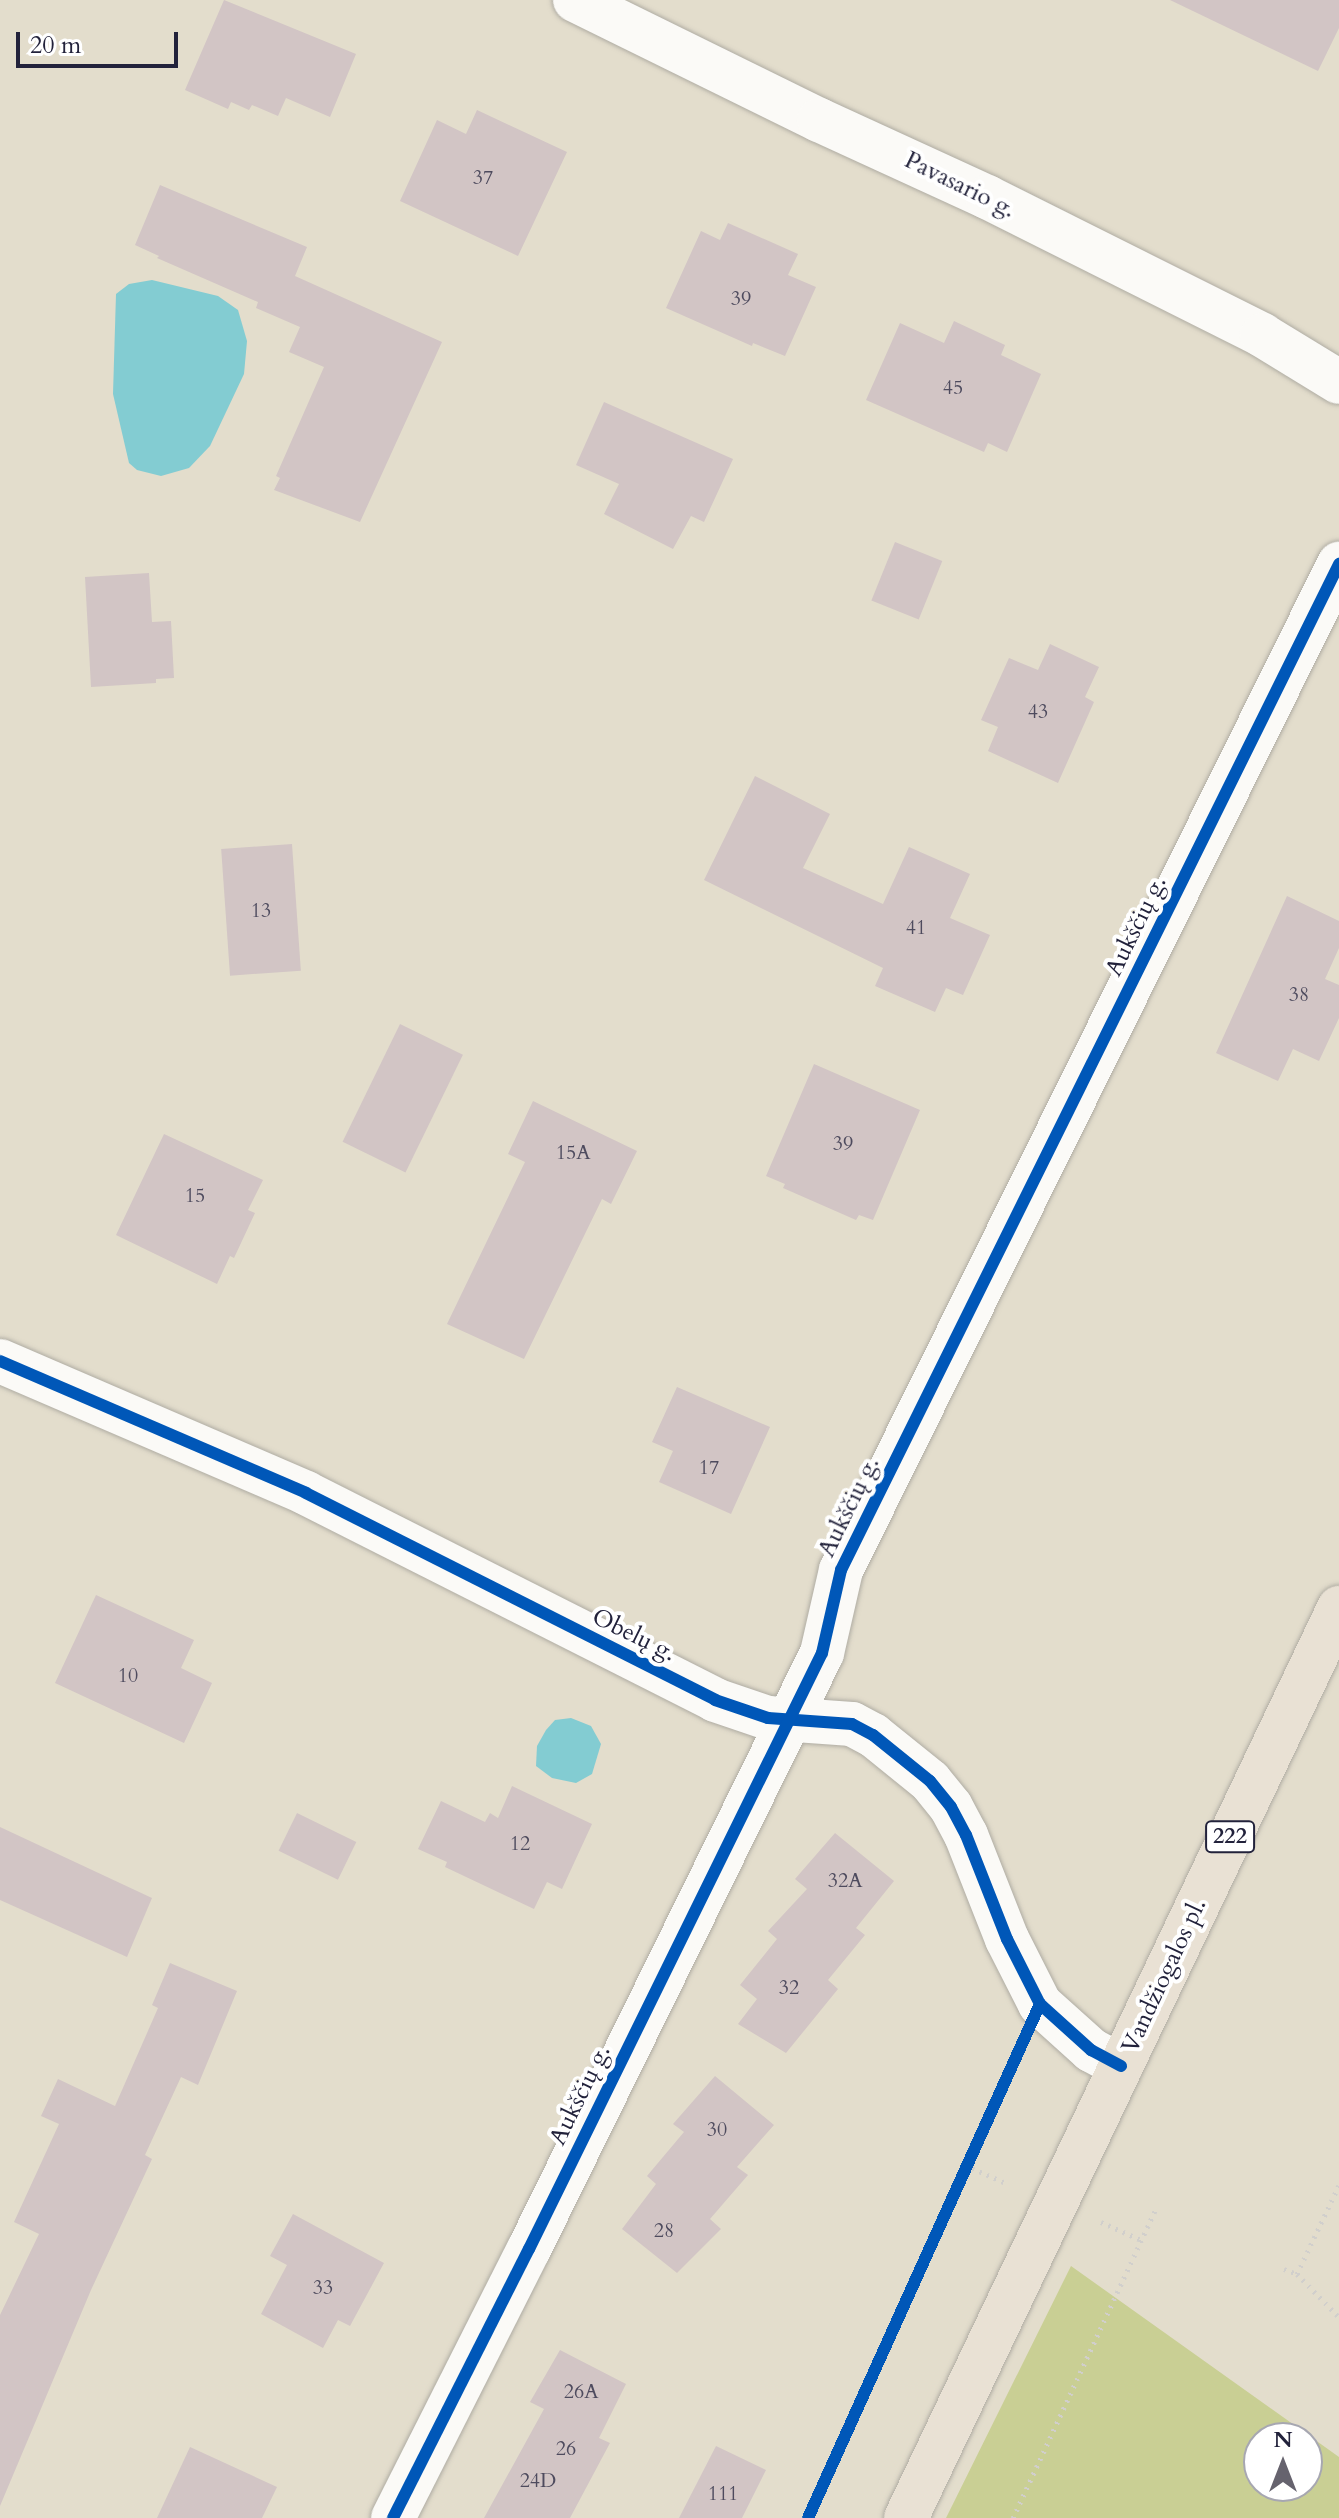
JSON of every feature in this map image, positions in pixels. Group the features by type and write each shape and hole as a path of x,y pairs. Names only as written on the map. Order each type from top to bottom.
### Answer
{"main road":[{"name":"Vandžiogalos pl.","path":"906,2518 1339,1608"}],"street":[{"name":"Pavasario g.","path":"575,0 819,120 987,197 1262,335 1339,382"},
{"name":"Aukščių g.","path":"393,2518 822,1653 841,1570 1339,564"},
{"name":"Obelų g.","path":"0,1361 306,1493 715,1700 768,1718 852,1724 901,1755 930,1781 951,1807 966,1835 1007,1939 1040,2004 1091,2050 1121,2066"}],"path":[{"path":"1297,2274 1339,2185"},
{"path":"1013,2518 1155,2210"},
{"path":"1284,2269 1297,2274 1339,2317"}],"green space":[{"path":"1071,2266 1290,2422 1243,2422 1243,2502 1323,2502 1323,2446 1339,2457 1339,2518 946,2518"}],"water":[{"path":"152,280 218,296 238,310 247,341 244,374 210,446 189,468 161,476 137,470 129,463 113,394 116,294 129,284"},
{"path":"571,1718 591,1726 601,1744 592,1774 576,1783 552,1778 536,1766 537,1746 546,1730 555,1720"}],"building":[{"path":"224,0 356,54 330,117 286,98 278,116 252,105 249,110 231,102 228,109 185,90"},
{"path":"1170,0 1339,0 1339,28 1318,71"},
{"path":"477,110 567,152 518,256 400,201 437,120 466,134"},
{"path":"160,185 307,247 295,276 442,342 360,522 274,490 280,478 276,476 324,367 289,352 300,327 256,308 258,302 157,258 159,256 135,245"},
{"path":"728,223 798,254 788,275 816,287 785,356 753,343 752,346 666,308 701,231 720,240"},
{"path":"954,321 1005,345 1001,355 1041,374 1007,452 988,443 984,452 866,400 900,323 944,343"},
{"path":"604,402 733,459 704,522 691,516 673,549 604,514 619,484 576,465"},
{"path":"895,542 942,561 919,620 871,600"},
{"path":"149,573 152,622 171,621 174,678 156,679 156,683 91,687 85,577"},
{"path":"1050,644 1099,667 1085,697 1094,702 1058,783 988,751 998,727 981,720 1009,658 1038,670"},
{"path":"755,776 830,814 803,868 883,904 909,847 970,874 950,918 990,935 963,995 946,988 935,1012 875,986 883,968 704,880"},
{"path":"292,844 301,971 230,976 221,849"},
{"path":"1287,896 1339,921 1339,948 1325,979 1339,985 1339,1018 1319,1061 1293,1049 1278,1081 1216,1053"},
{"path":"400,1024 463,1055 405,1172 343,1142"},
{"path":"814,1064 920,1110 873,1220 859,1215 856,1220 783,1188 785,1184 766,1176"},
{"path":"533,1101 637,1151 611,1204 602,1199 524,1359 447,1324 525,1162 508,1154"},
{"path":"164,1134 263,1180 248,1210 255,1213 234,1258 230,1256 217,1284 116,1235"},
{"path":"677,1387 770,1427 731,1514 659,1482 673,1451 652,1442"},
{"path":"96,1595 194,1640 181,1668 212,1683 184,1743 55,1683"},
{"path":"512,1786 592,1824 562,1889 547,1882 534,1909 445,1867 447,1862 418,1849 441,1801 485,1822 490,1813 498,1818"},
{"path":"297,1813 356,1842 338,1880 279,1851"},
{"path":"0,1827 152,1898 127,1957 0,1900"},
{"path":"835,1833 894,1881 856,1928 865,1935 828,1980 838,1989 786,2053 738,2024 757,1999 740,1985 777,1939 768,1931 807,1889 795,1879"},
{"path":"170,1963 237,1991 198,2085 181,2077 145,2155 152,2159 91,2290 0,2506 0,2315 39,2234 14,2222 59,2124 41,2116 58,2079 115,2106 158,2008 152,2005"},
{"path":"715,2076 774,2125 737,2167 748,2175 710,2219 721,2229 677,2273 622,2229 656,2184 647,2176 684,2132 673,2124"},
{"path":"293,2214 384,2263 350,2326 338,2320 323,2348 261,2314 287,2265 270,2256"},
{"path":"560,2350 626,2384 599,2438 610,2443 570,2518 484,2518 544,2409 530,2402"},
{"path":"716,2446 766,2470 742,2518 679,2518"},
{"path":"190,2447 277,2487 262,2518 157,2518"}],"cycle path":[{"path":"393,2518 822,1653 841,1570 1339,564"},
{"path":"0,1361 306,1493 715,1700 768,1718 852,1724 873,1735 930,1781 951,1807 966,1835 1007,1939 1040,2004 1091,2050 1121,2066"},
{"path":"808,2518 1040,2004"}]}
